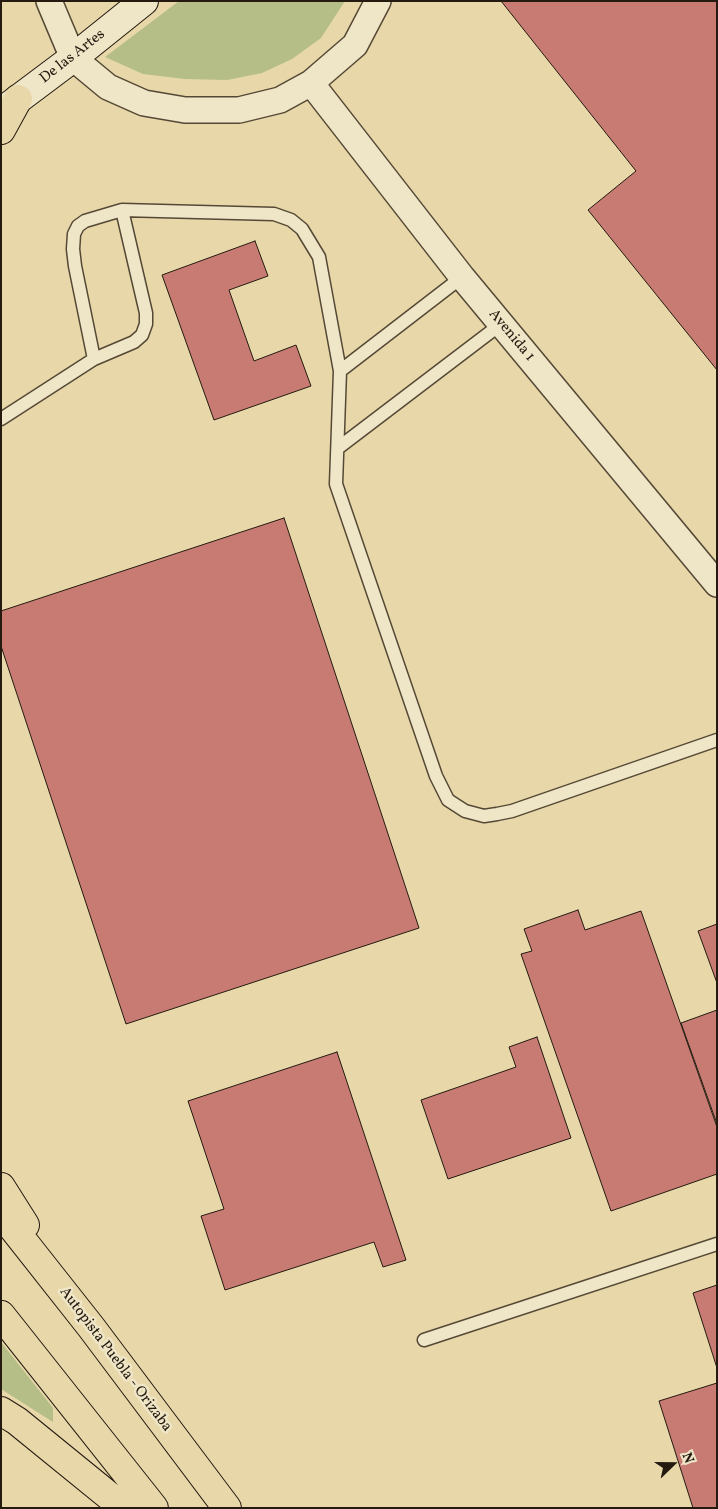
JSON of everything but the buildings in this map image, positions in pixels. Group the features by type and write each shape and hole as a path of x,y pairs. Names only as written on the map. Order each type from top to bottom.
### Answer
{"highway":[{"path":"1,130 7,106"},
{"path":"1,1188 91,1327"},
{"name":"Autopista Puebla - Orizaba","path":"1,1213 91,1327 227,1508"},
{"path":"1,1315 154,1508"},
{"path":"1,1411 17,1421 124,1508"}],"street":[{"path":"49,1 73,58 108,87 144,102 185,110 239,110 280,100 311,83 355,45 378,1"},
{"name":"De las Artes","path":"7,106 73,58 144,1"},
{"name":"Avenida 1","path":"311,83 462,276 717,584"}],"lane":[{"path":"1,419 94,359 134,342 142,334 146,324 144,301 122,210"},
{"path":"94,359 73,249 74,234 78,226 85,221 122,210 274,214 291,220 302,228 318,256 340,371 336,484 436,776 448,800 465,811 484,816 512,811 717,740"},
{"path":"340,371 462,276"},
{"path":"338,448 501,324"},
{"path":"424,1340 717,1244"}],"green space":[{"path":"179,1 345,1 321,38 292,59 262,73 227,80 185,79 143,74 105,57"},
{"path":"1,1342 53,1408 53,1422 1,1389"}]}
